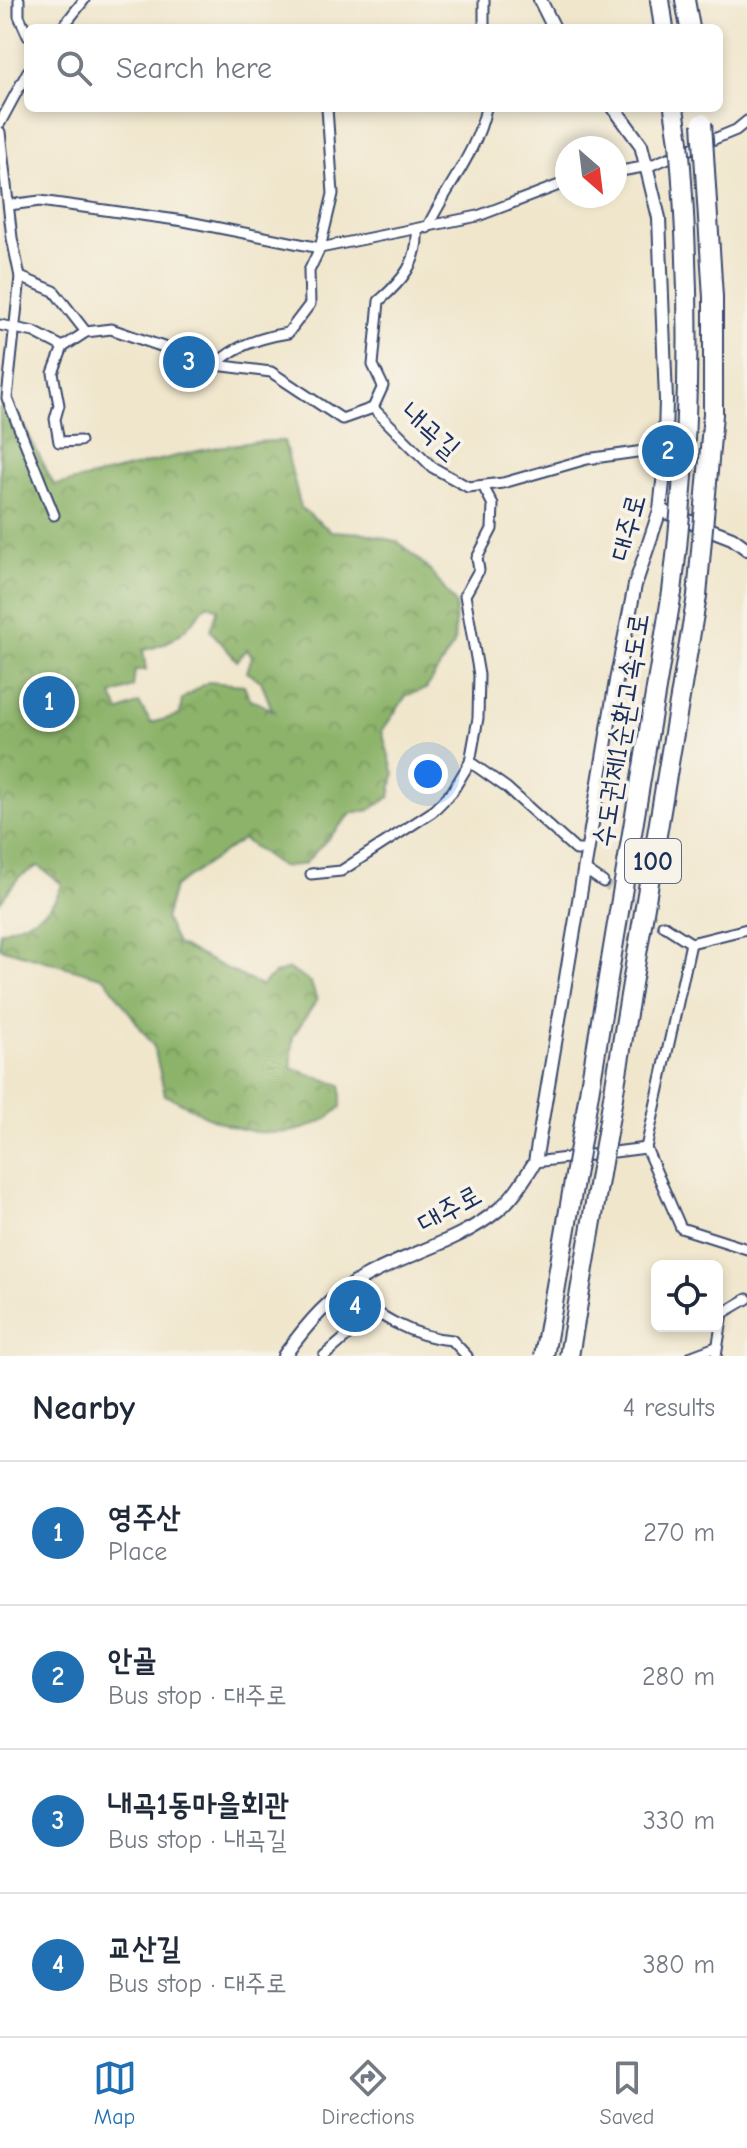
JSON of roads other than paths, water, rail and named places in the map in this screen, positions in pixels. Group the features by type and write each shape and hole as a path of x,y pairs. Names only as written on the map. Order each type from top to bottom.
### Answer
{"highway":[{"path":"660,0 663,24"},
{"path":"685,0 689,24"},
{"name":"수도권제1순환고속도로","path":"544,1356 672,592 685,484 689,312 687,228 675,112"},
{"name":"수도권제1순환고속도로","path":"569,1356 697,596 713,414 712,254 701,116"}],"street":[{"path":"19,0 19,16 24,27"},
{"path":"65,24 84,0"},
{"path":"484,0 484,24"},
{"path":"540,0 552,24"},
{"path":"0,123 24,78"},
{"path":"216,365 226,354 270,336 288,333 310,304 309,271 320,248 333,194 327,112"},
{"path":"373,408 383,386 373,365 379,301 400,283 418,252 422,229 473,150 485,112"},
{"name":"대주로","path":"284,1356 312,1318 345,1290 498,1210 517,1190 535,1162 635,585 660,510 665,448 659,218 649,166 641,145 617,112"},
{"path":"627,170 649,166 736,130 747,121"},
{"path":"0,132 20,277 7,398 54,515"},
{"path":"9,205 40,201 184,221 320,248 478,216 555,187"},
{"path":"20,277 54,291 86,332 63,347 53,373 59,405 55,419 59,442 80,441"},
{"path":"0,325 34,332 63,347"},
{"name":"내곡길","path":"86,332 111,329 216,365 271,372 342,419 373,408 432,467 468,487 503,483 587,459 665,448"},
{"name":"내곡길","path":"470,762 478,718 479,675 465,595 479,570 477,558 492,529 493,505 483,486"},
{"path":"660,510 732,538 747,549"},
{"path":"311,874 341,871 432,812 452,792 470,762 507,788 576,850 588,850"},
{"path":"584,869 603,882"},
{"path":"663,925 691,943 747,929"},
{"path":"691,943 646,1148 681,1228 747,1249"},
{"path":"535,1162 646,1148"},
{"path":"345,1290 375,1312 424,1338 452,1340 467,1356"},
{"path":"692,1356 716,1352 723,1313 747,1299"},
{"path":"324,1356 375,1312"}],"tunnel":[{"path":"603,882 663,925"}],"place":[{"name":"내곡1동마을회관","path":"189,362"},
{"name":"안골","path":"668,451"},
{"name":"영주산","path":"49,702"},
{"name":"교산길","path":"355,1306"}]}
